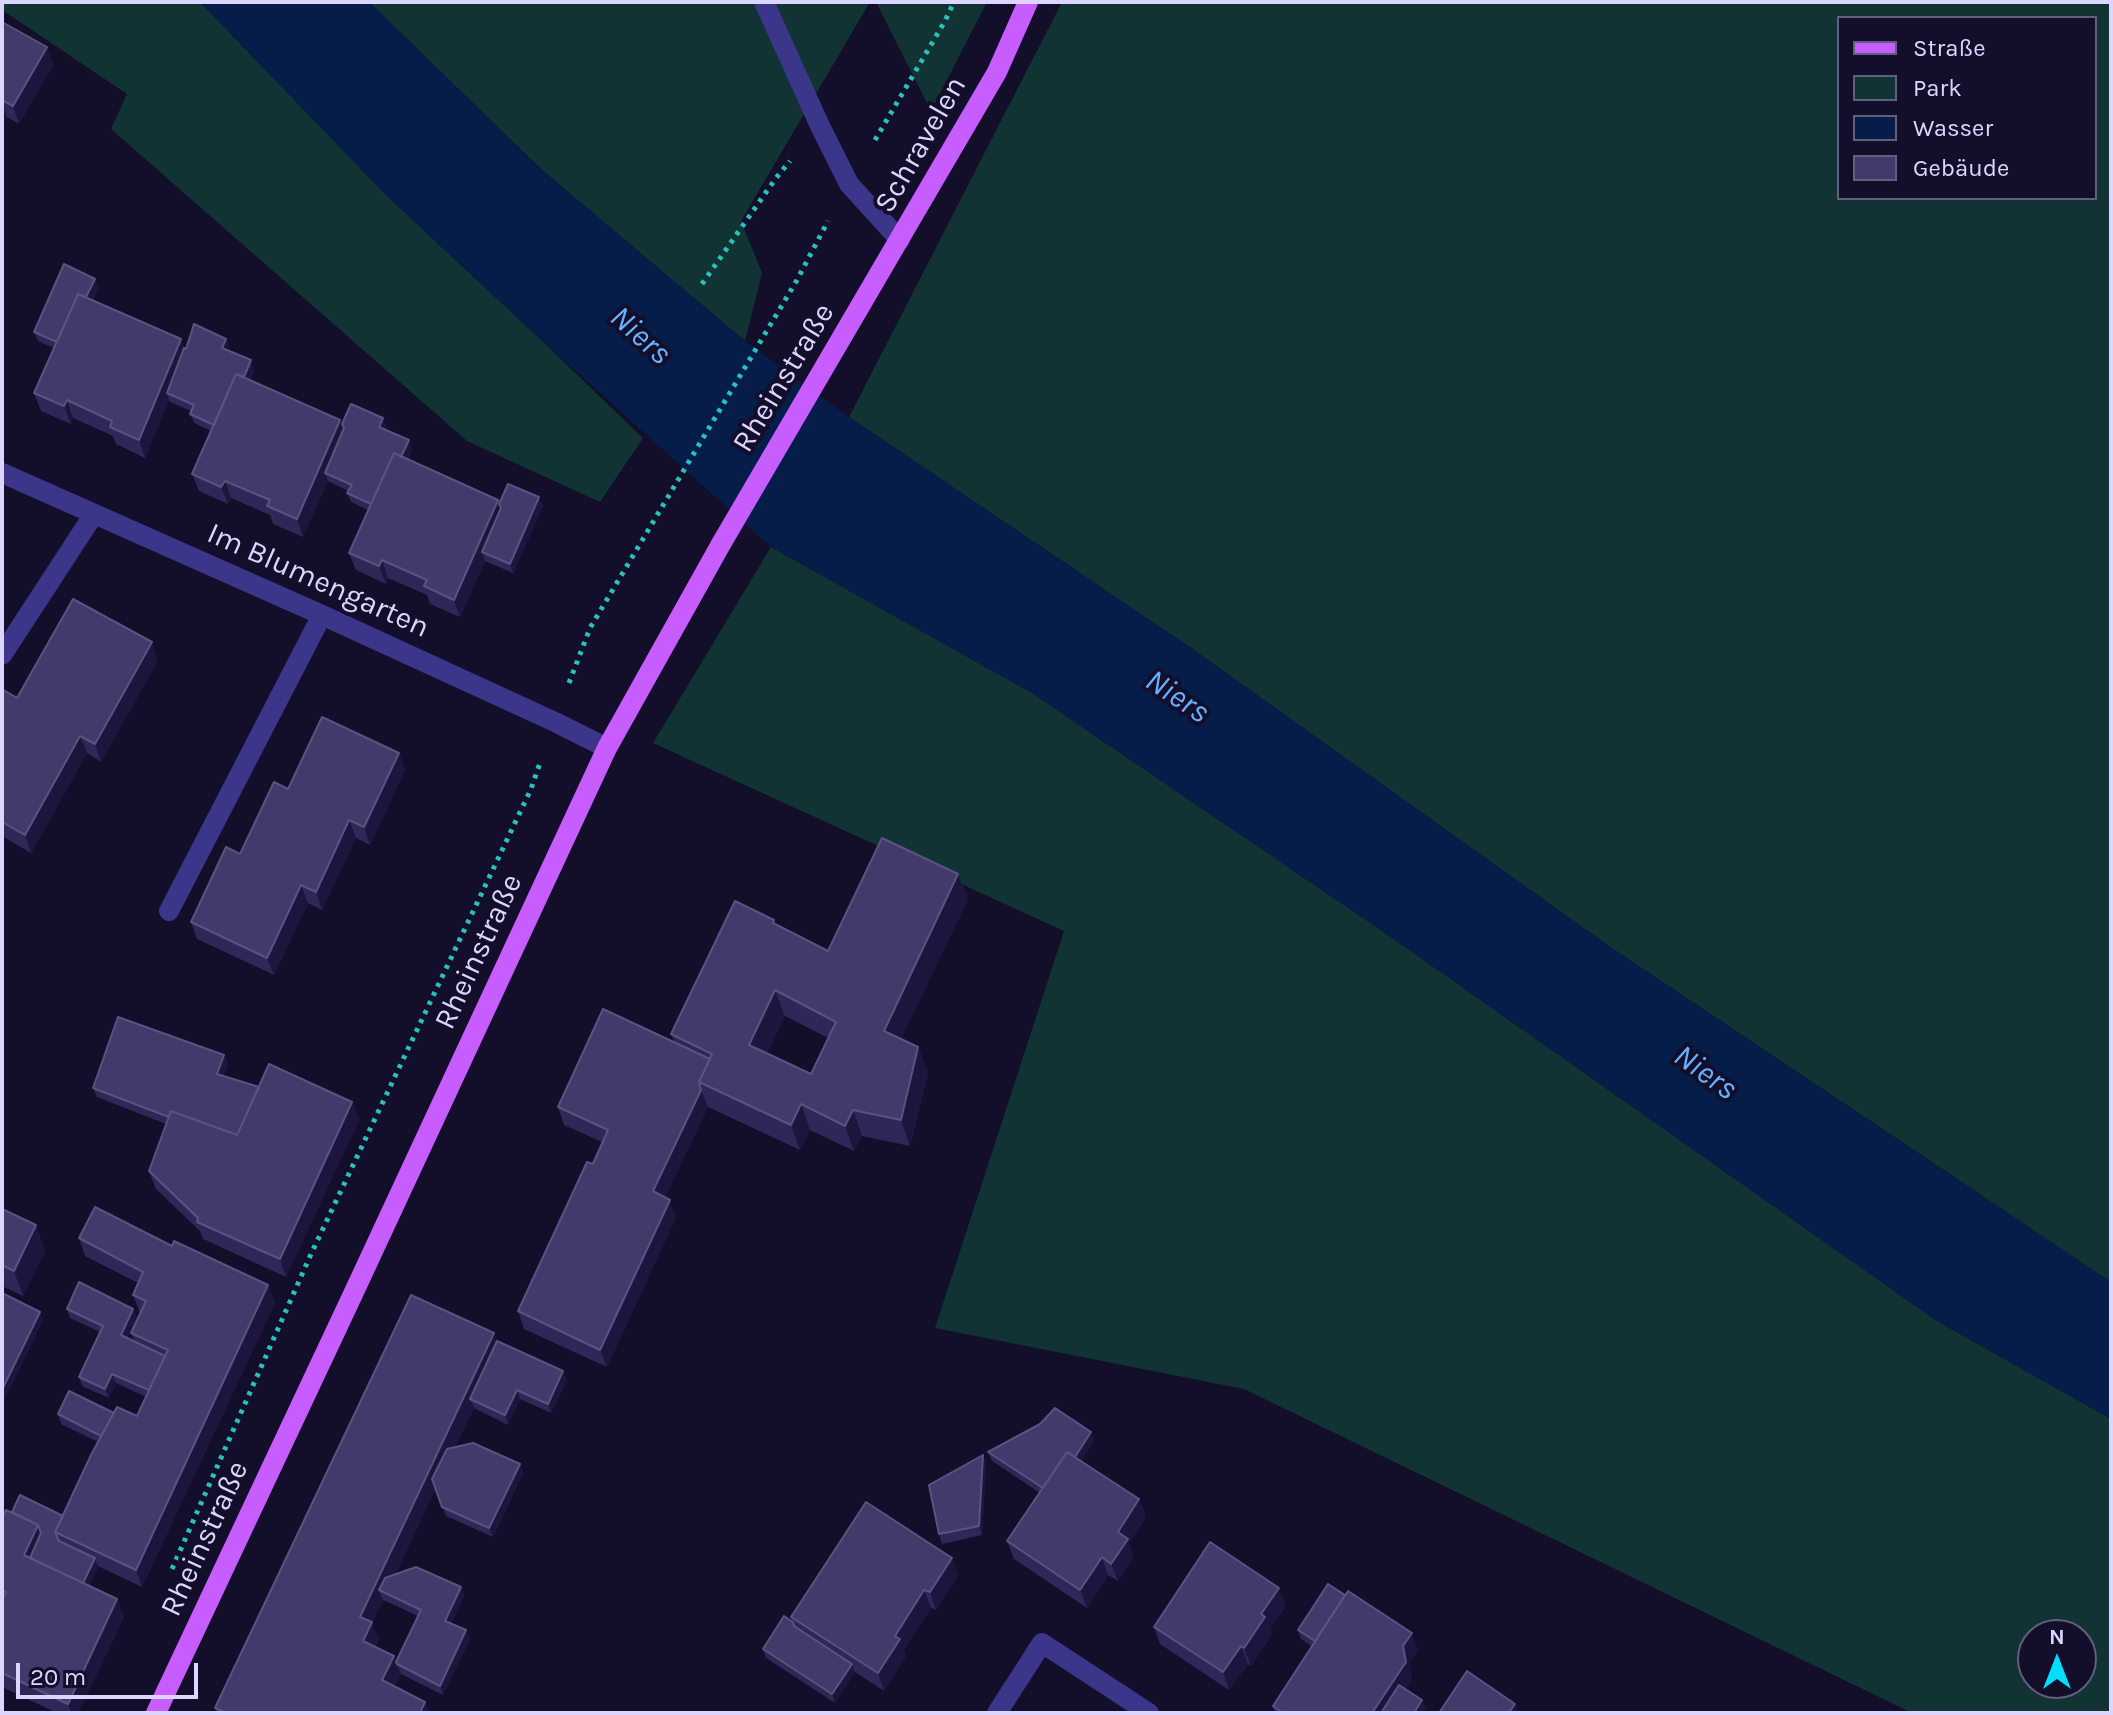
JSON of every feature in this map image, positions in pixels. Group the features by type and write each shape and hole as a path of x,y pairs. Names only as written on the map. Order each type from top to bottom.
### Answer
{"main road":[{"name":"Schravelen","path":"900,240 997,72 1028,2"},
{"name":"Rheinstraße","path":"156,1713 607,748 721,544 900,240"}],"street":[{"name":"Schravelen","path":"764,2 849,184 900,240"},
{"name":"Im Blumengarten","path":"2,473 322,615 607,748"},
{"path":"2,655 94,514"},
{"path":"169,911 322,615"},
{"path":"997,1713 1042,1643 1149,1713"}],"path":[{"path":"172,1569 311,1254 531,789 590,628 797,280 954,2"},
{"path":"702,284 776,178 820,126"}],"green space":[{"path":"2,2 200,2 387,196 643,438 600,502 467,441 111,129 127,94 2,10"},
{"path":"369,2 870,2 741,221 762,273 745,341 542,170"},
{"path":"876,2 987,2 931,111"},
{"path":"1062,2 2111,2 2111,1282 1609,946 1191,648 849,417"},
{"path":"771,547 1032,693 1391,937 1937,1321 2111,1419 2111,1713 1912,1713 1244,1389 935,1328 1064,931 653,743"}],"water":[{"name":"Niers","path":"200,2 369,2 542,170 745,341 849,417 1191,648 1609,946 2111,1282 2111,1419 1937,1321 1391,937 1032,693 771,547 387,196"}],"building":[{"path":"2,22 47,47 13,106 2,100"},
{"path":"64,264 95,279 86,297 78,294 57,342 34,332"},
{"path":"78,294 181,339 139,440 110,427 112,421 67,400 64,406 34,393"},
{"path":"194,324 226,339 222,348 251,360 244,377 236,374 214,425 190,414 194,405 167,393"},
{"path":"236,374 340,420 297,519 267,506 270,500 225,481 221,487 192,474"},
{"path":"351,404 383,418 379,427 409,440 401,457 394,453 371,504 347,493 352,485 325,473"},
{"path":"394,453 498,500 454,600 424,586 427,580 382,560 379,566 349,553"},
{"path":"508,484 539,497 510,564 482,552"},
{"path":"73,599 152,642 95,744 80,736 25,835 2,822 2,689 17,698"},
{"path":"322,717 399,753 364,827 349,820 316,892 301,885 267,958 191,922 226,847 240,854 274,782 288,789"},
{"path":"882,838 958,874 884,1031 918,1047 901,1120 853,1110 845,1126 801,1104 791,1125 699,1082 712,1054 671,1034 735,901 828,951","holes":["775,990 836,1022 811,1074 749,1045"]},
{"path":"603,1009 710,1059 699,1082 701,1090 653,1191 670,1200 600,1350 518,1311 587,1162 593,1164 608,1130 558,1107"},
{"path":"118,1017 224,1055 217,1074 259,1087 237,1135 171,1111 169,1117 93,1088"},
{"path":"269,1064 352,1102 280,1259 197,1222 198,1218 149,1171 171,1111 237,1135"},
{"path":"95,1207 172,1246 174,1241 268,1285 136,1570 55,1532 117,1407 137,1416 168,1350 131,1333 146,1301 133,1295 143,1272 79,1238"},
{"path":"2,1209 36,1225 14,1271 2,1265"},
{"path":"79,1282 133,1309 121,1335 165,1356 149,1390 112,1374 105,1389 79,1377 103,1326 67,1309"},
{"path":"2,1293 40,1312 2,1390"},
{"path":"411,1295 494,1333 360,1617 372,1622 363,1641 394,1656 382,1680 425,1702 420,1713 226,1713 215,1708"},
{"path":"497,1341 563,1371 548,1404 517,1390 505,1415 470,1399"},
{"path":"69,1391 114,1413 101,1436 58,1414"},
{"path":"1055,1408 1091,1432 1075,1457 1067,1452 1043,1488 988,1452 1040,1424"},
{"path":"473,1443 520,1464 489,1528 442,1507 432,1479 447,1449"},
{"path":"1067,1452 1139,1499 1118,1532 1128,1539 1111,1564 1102,1557 1080,1590 1007,1541"},
{"path":"983,1455 979,1526 939,1534 929,1485"},
{"path":"20,1495 63,1516 55,1532 59,1541 95,1558 83,1583 30,1558 41,1533 38,1525 12,1512"},
{"path":"866,1502 952,1558 930,1592 924,1590 895,1636 900,1639 878,1673 791,1617"},
{"path":"6,1510 38,1525 24,1555 117,1599 68,1704 2,1673 2,1601 6,1592 2,1590 2,1518"},
{"path":"1210,1542 1279,1588 1261,1614 1265,1617 1223,1672 1154,1627"},
{"path":"416,1567 461,1587 445,1621 466,1630 440,1686 396,1662 421,1610 379,1590 385,1578"},
{"path":"1328,1584 1345,1595 1315,1641 1298,1630"},
{"path":"1348,1591 1412,1633 1403,1646 1406,1662 1372,1713 1283,1713 1273,1706"},
{"path":"784,1616 794,1626 852,1664 832,1694 763,1649"},
{"path":"1467,1671 1515,1704 1510,1711 1513,1713 1439,1713"},
{"path":"1399,1685 1422,1700 1414,1713 1381,1713"}]}
